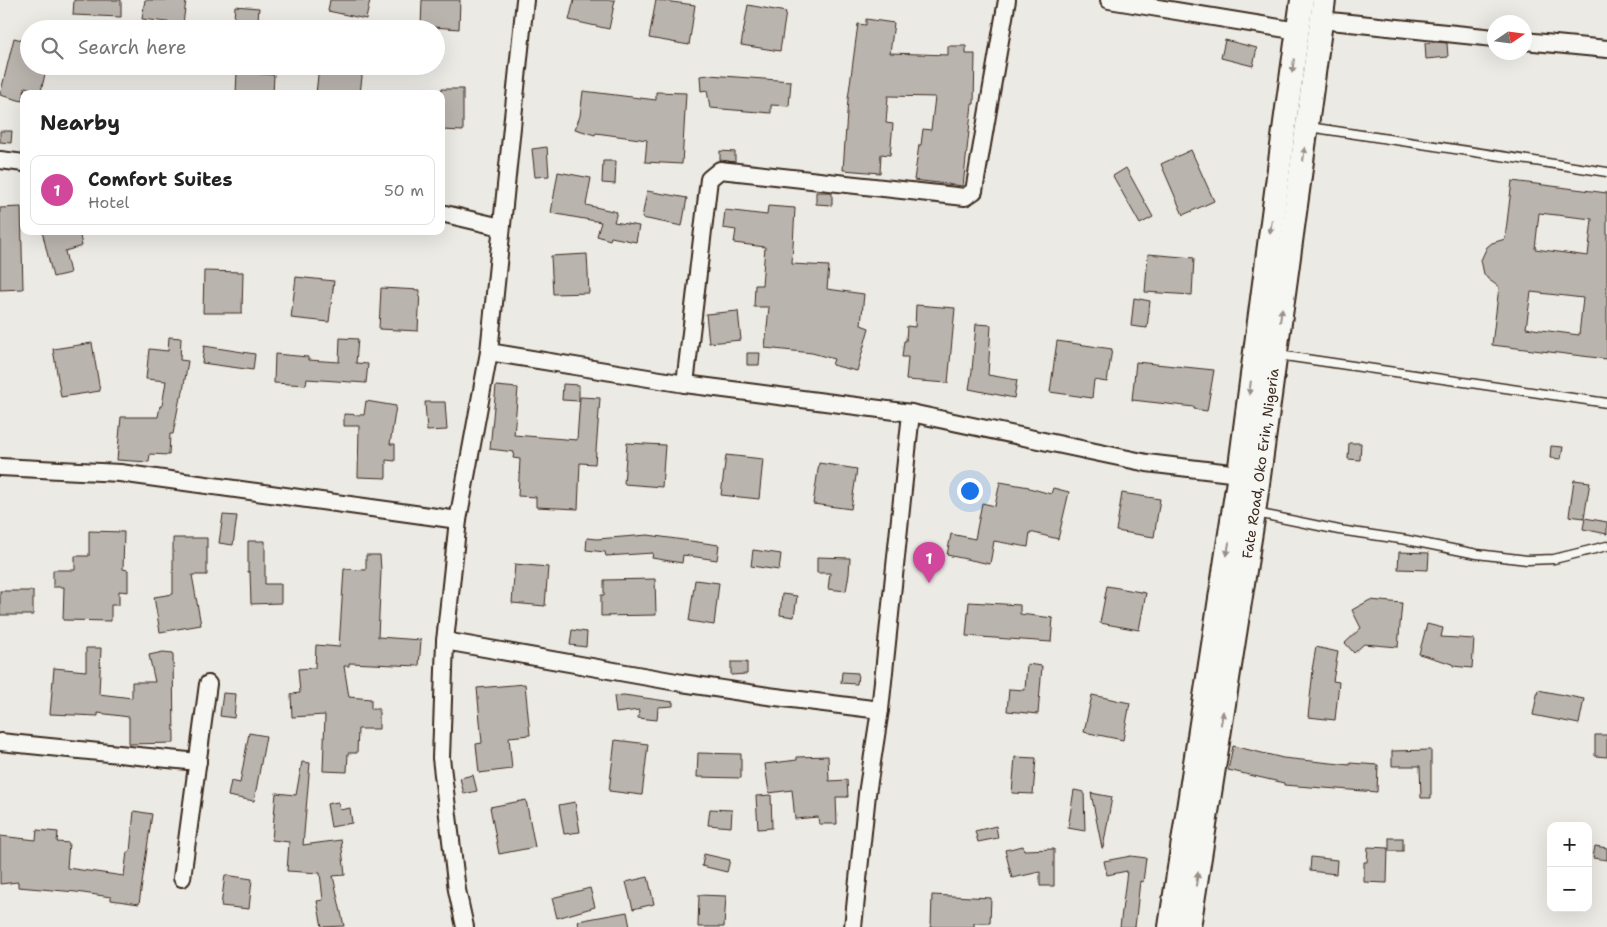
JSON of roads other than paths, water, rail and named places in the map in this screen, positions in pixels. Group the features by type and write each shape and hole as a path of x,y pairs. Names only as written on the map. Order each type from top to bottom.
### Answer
{"street":[{"path":"465,927 457,890 442,758 445,641 458,520 488,352 525,0"},
{"path":"685,384 709,179 720,170 965,197 974,191 1007,0"},
{"path":"1109,0 1298,31"},
{"name":"Fate Road, Oko Erin, Nigeria","path":"1189,927 1254,513 1276,355 1296,125 1298,31 1302,0"},
{"path":"1323,10 1487,37"},
{"name":"Fate Road, Oko Erin, Nigeria","path":"1170,927 1239,474 1296,125 1323,10"},
{"path":"1532,42 1607,49"},
{"path":"0,160 20,162"},
{"path":"445,215 501,227"},
{"path":"488,352 685,384 911,413 1147,463 1239,474"},
{"path":"853,927 867,794 880,710 911,413"},
{"path":"0,467 120,473 458,520"},
{"path":"445,641 682,683 880,710"},
{"path":"182,878 208,684"},
{"path":"0,742 198,762"}],"lane":[{"path":"1296,125 1607,172"},
{"path":"1276,355 1607,403"},
{"path":"1254,513 1477,554 1527,560 1554,559 1607,546"}],"place":[{"name":"Comfort Suites","path":"929,583"}]}
